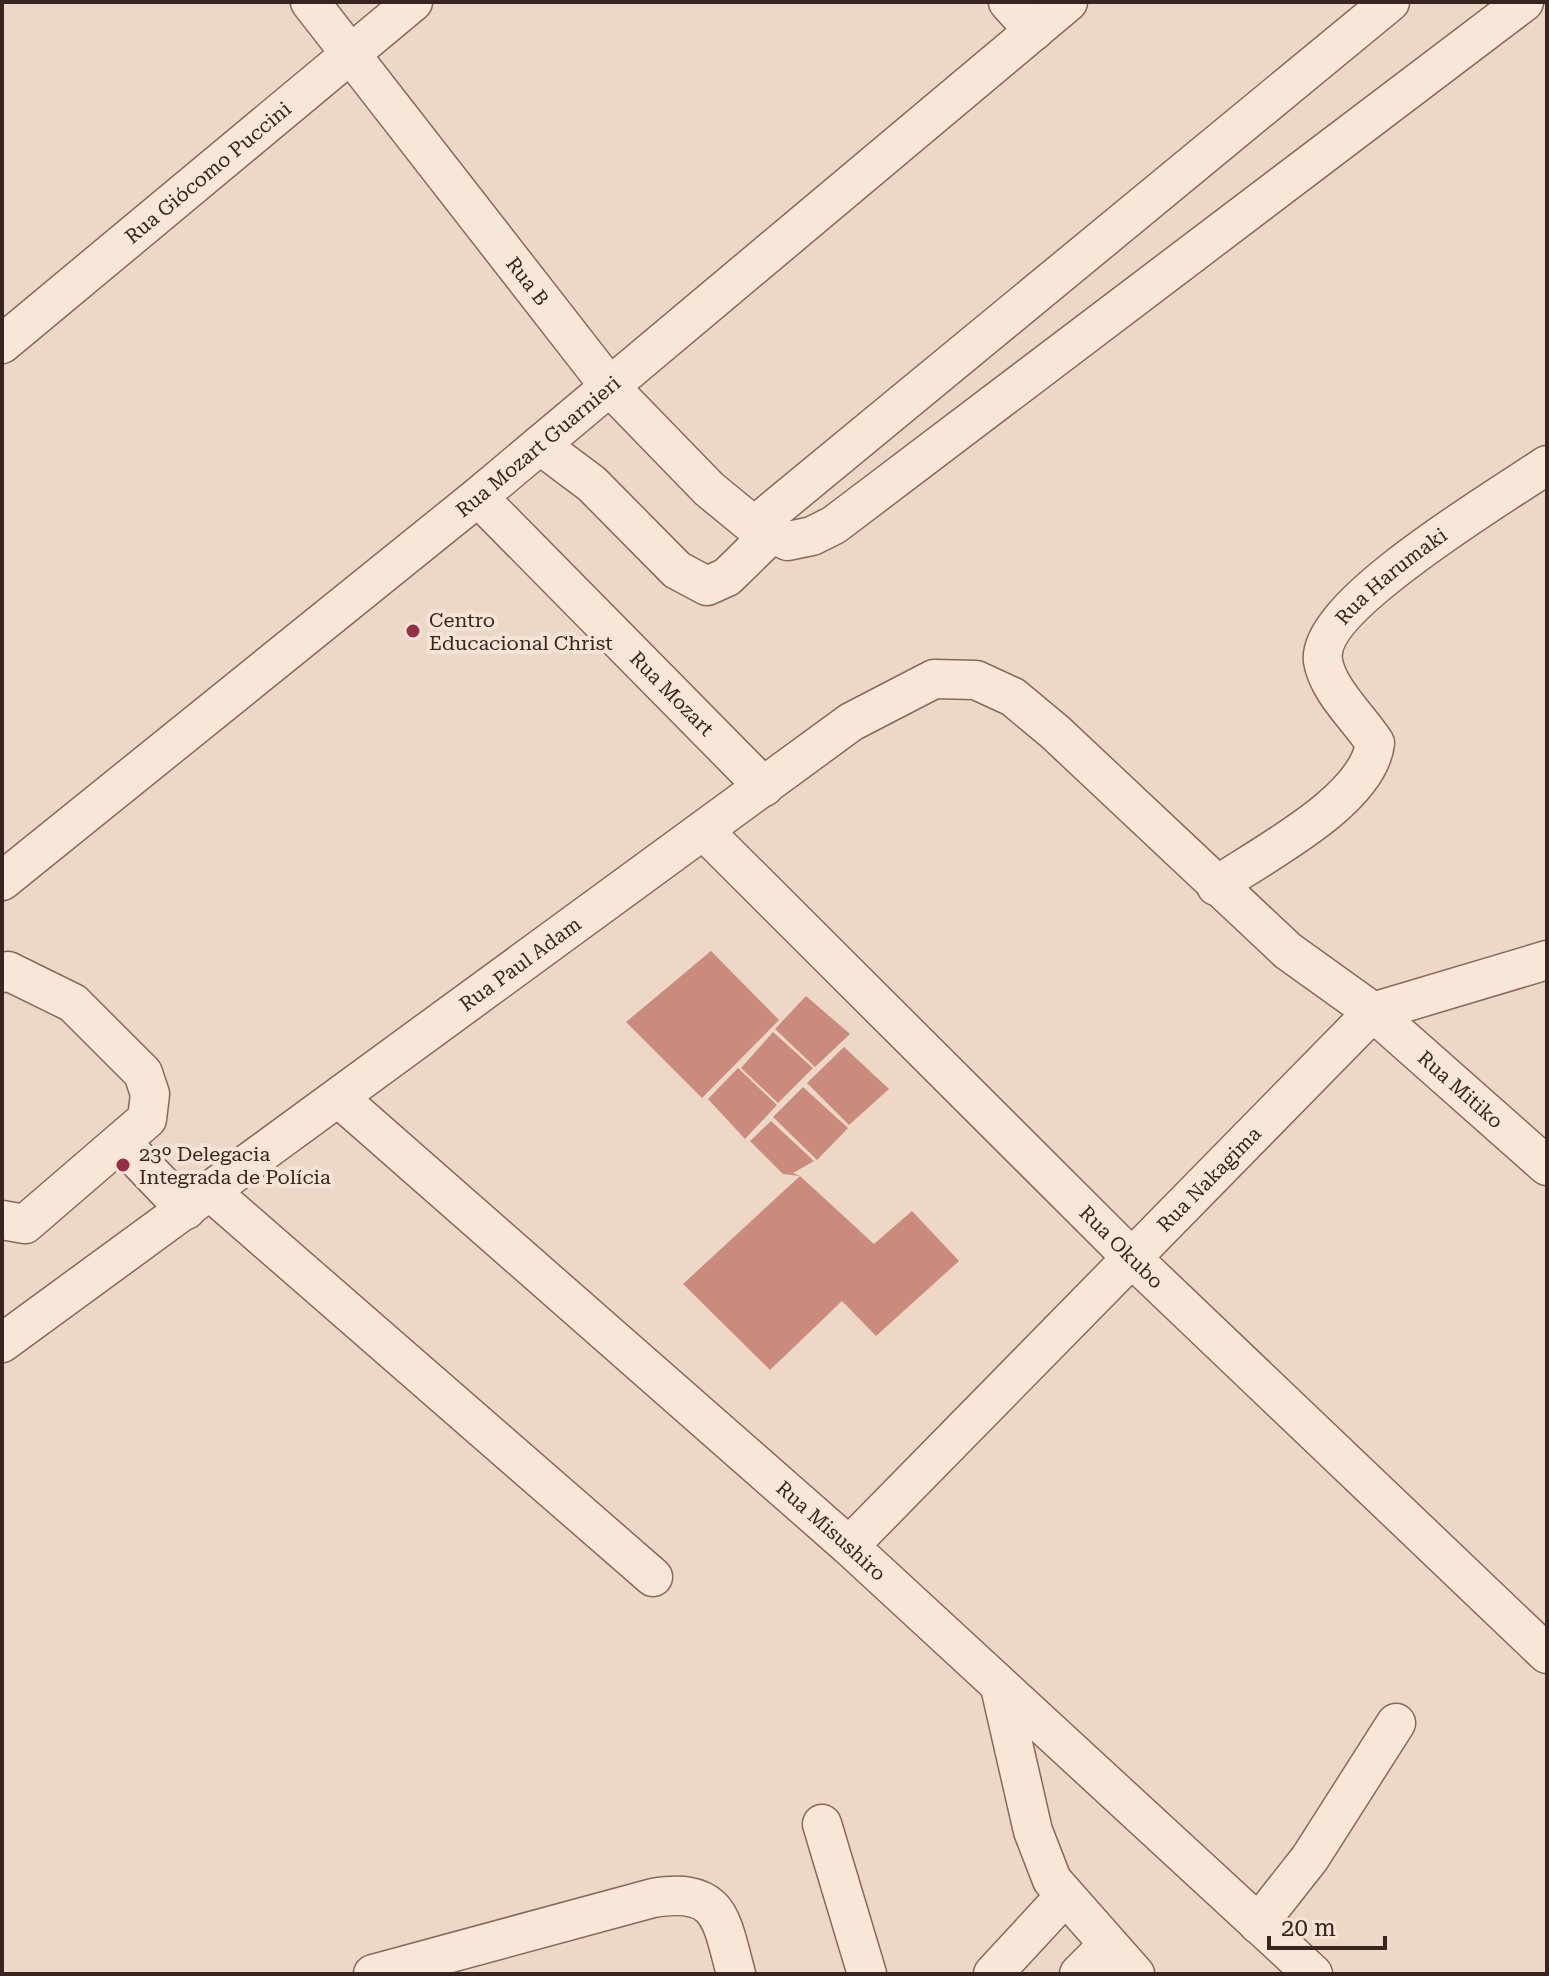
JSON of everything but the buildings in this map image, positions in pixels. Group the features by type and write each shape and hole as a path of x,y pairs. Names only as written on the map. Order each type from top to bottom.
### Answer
{"street":[{"name":"Rua B","path":"310,2 610,387 709,489 762,530"},
{"name":"Rua Giócomo Puccini","path":"2,344 352,56 413,2"},
{"path":"1008,2 1034,31"},
{"name":"Rua Mozart Guarnieri","path":"2,881 478,497 1068,2"},
{"path":"540,445 592,484 677,570 707,586 727,577 762,530 1390,2"},
{"path":"762,530 788,541 812,536 834,525 1524,2"},
{"name":"Rua Harumaki","path":"1216,886 1347,797 1373,760 1375,743 1335,689 1323,661 1325,642 1344,615 1396,567 1547,465"},
{"name":"Rua Mozart","path":"478,497 764,787"},
{"name":"Rua Paul Adam","path":"2,1343 340,1099 851,722 934,679 976,680 1013,697 1055,732 1216,886"},
{"name":"Rua Okubo","path":"705,832 1134,1260 1547,1654"},
{"path":"1216,886 1288,951 1373,1012"},
{"name":"Rua Nakagima","path":"849,1546 1134,1260 1373,1012 1547,960"},
{"path":"2,973 8,971 73,1003 143,1073 150,1094 147,1119 122,1143 25,1224 2,1220"},
{"name":"Rua Mitiko","path":"1373,1012 1547,1166"},
{"name":"Rua Misushiro","path":"340,1099 849,1546 1313,1974"},
{"path":"122,1143 198,1201 653,1577"},
{"path":"1000,1687 1033,1831 1052,1880 1107,1946 1135,1974"},
{"path":"1258,1924 1310,1858 1396,1723"},
{"path":"822,1824 867,1974"},
{"path":"373,1974 653,1898 684,1893 708,1903 722,1922 736,1974"},
{"path":"993,1974 1065,1896"},
{"path":"1079,1974 1107,1946"}],"place":[{"name":"Centro Educacional Christ","path":"413,631"},
{"name":"23º Delegacia Integrada de Polícia","path":"123,1165"}]}
